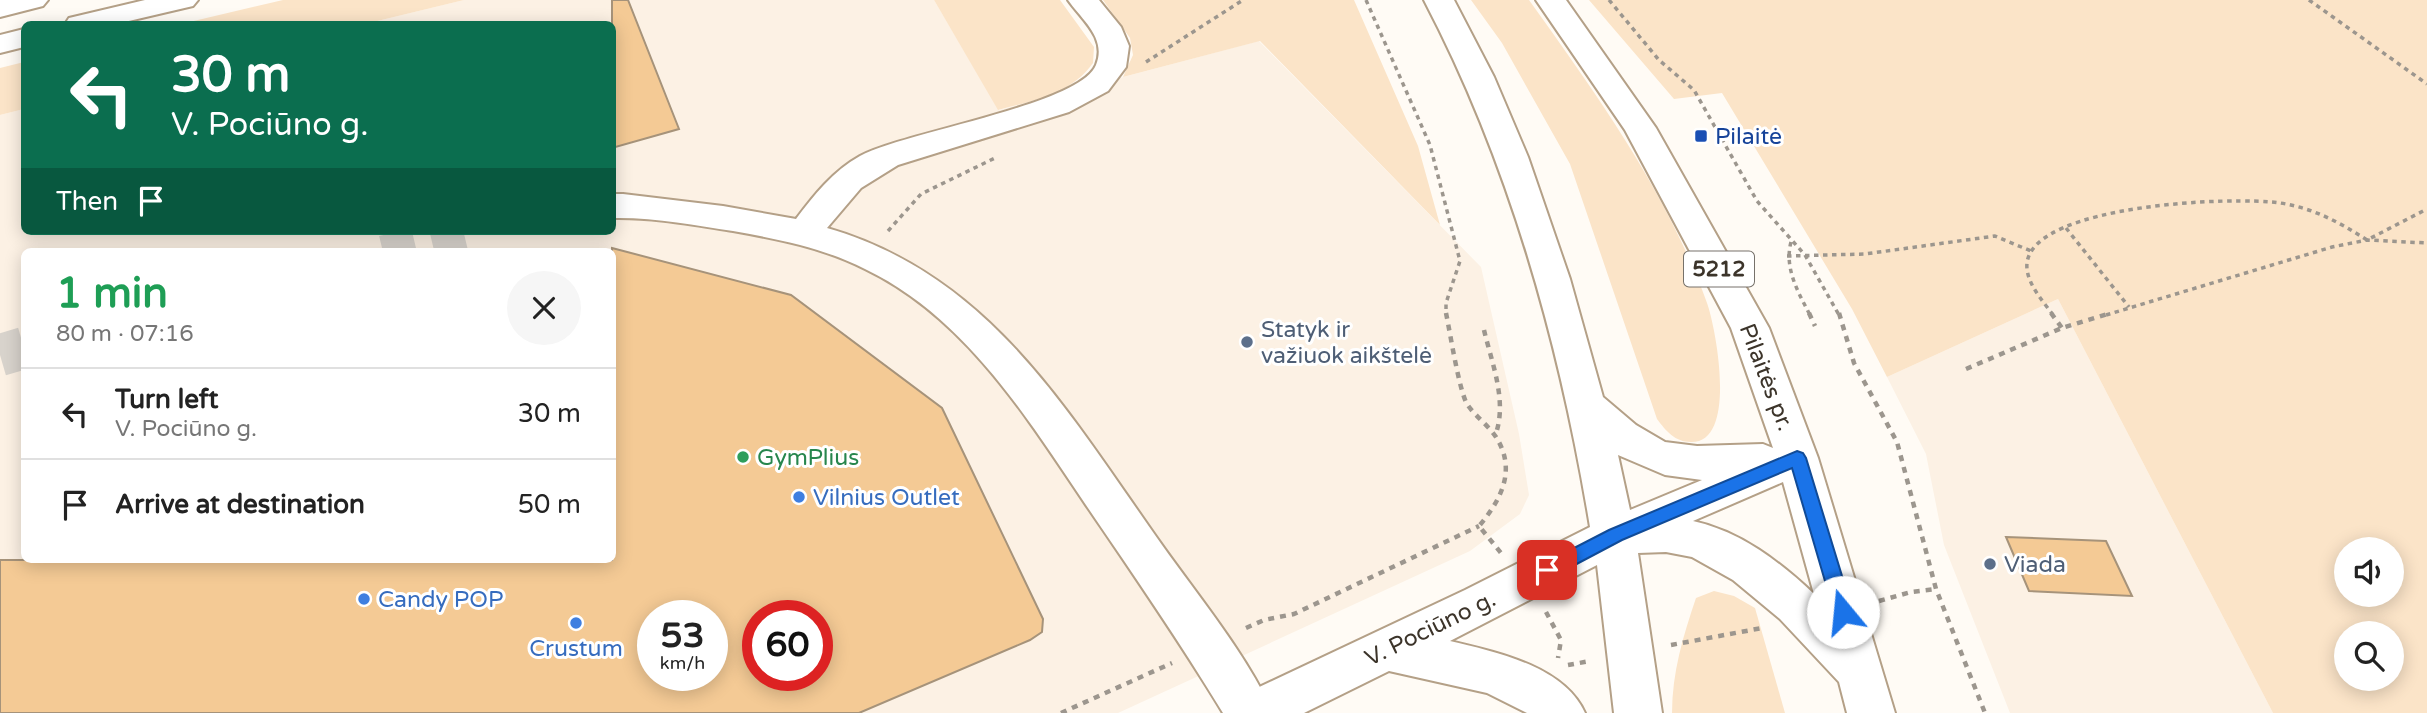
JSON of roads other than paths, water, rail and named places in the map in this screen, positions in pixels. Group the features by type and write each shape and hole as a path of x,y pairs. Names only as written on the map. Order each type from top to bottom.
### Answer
{"main road":[{"path":"0,8 33,0"},
{"path":"93,21 183,0"},
{"path":"804,233 846,180 866,166 886,157 1058,105 1081,96 1096,85 1110,71 1114,45 1109,34 1083,0"},
{"path":"1439,0 1471,57 1497,119 1542,243 1587,406 1615,535 1638,713"},
{"name":"Pilaitės pr.","path":"1550,0 1640,128 1704,240 1750,328 1797,458 1827,616"},
{"path":"0,44 21,39"},
{"path":"616,206 635,205 689,212 804,233 867,254 900,271 952,308 1004,362 1062,438 1208,646 1249,713"},
{"path":"1587,406 1633,445 1668,460 1706,465 1797,458"},
{"name":"V. Pociūno g.","path":"1255,713 1615,535 1797,458"},
{"path":"1615,535 1672,534 1725,551 1827,616 1865,692"},
{"path":"1387,650 1448,660 1551,692"}],"tunnel":[{"path":"400,248 453,235"},
{"path":"0,355 21,349"}],"place":[{"name":"Pilaitė","path":"1701,136"},
{"name":"Statyk ir važiuok aikštelė","path":"1247,342"},
{"name":"GymPlius","path":"743,457"},
{"name":"Vilnius Outlet","path":"799,497"},
{"name":"Viada","path":"1990,564"},
{"name":"Candy POP","path":"364,599"},
{"name":"Crustum","path":"576,623"}]}
